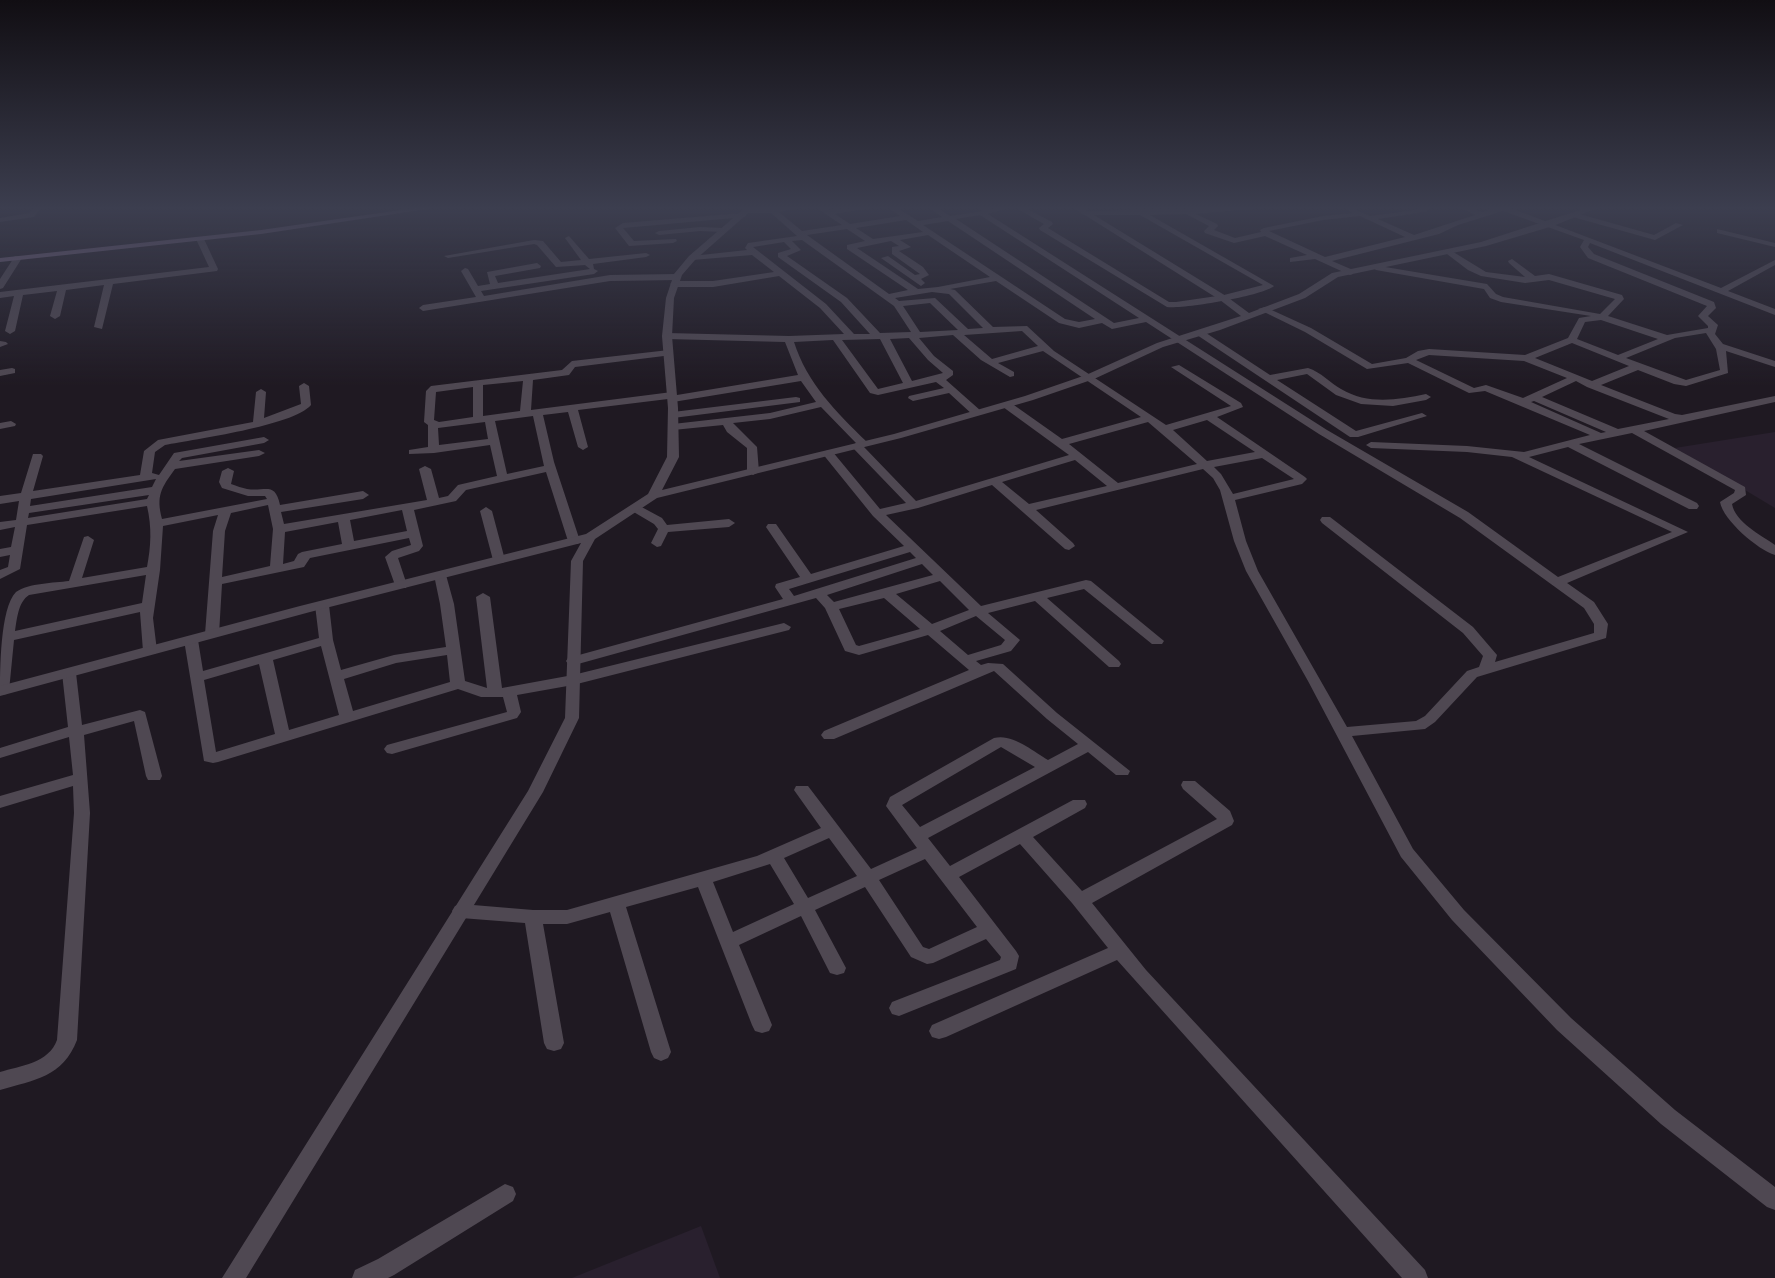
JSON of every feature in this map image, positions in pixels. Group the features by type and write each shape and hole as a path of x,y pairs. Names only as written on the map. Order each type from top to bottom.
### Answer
{"street":[{"path":"0,286 12,267"},
{"path":"0,295 214,269 213,267"},
{"path":"495,286 490,274 533,267"},
{"path":"591,267 600,280"},
{"path":"653,496 673,457 672,397 667,336 670,298 675,281 686,267"},
{"path":"773,267 824,306 852,337"},
{"path":"798,267 844,300 881,337 909,385"},
{"path":"836,338 874,391 909,385 949,374 931,358 915,336 897,304 855,267"},
{"path":"870,267 915,291"},
{"path":"898,267 932,289 953,292 990,330"},
{"path":"915,278 925,275 918,267"},
{"path":"981,267 1065,322 1082,325 1104,320"},
{"path":"1023,267 1116,326 1149,319"},
{"path":"1070,267 1323,432 1464,515 1589,605 1601,624 1601,635 1472,674 1430,720 1420,726 1342,732"},
{"path":"1106,267 1167,304 1176,305 1223,297 1270,286 1236,267"},
{"path":"1173,267 1223,297 1247,316"},
{"path":"1339,267 1350,272"},
{"path":"154,570 21,594 17,599 4,637 1,691 322,605 590,537 653,496 828,454 1007,405 1090,376 1160,345 1200,333 1302,296 1335,275 1373,267"},
{"path":"1380,267 1487,286 1493,296 1501,299 1603,316 1666,338"},
{"path":"1469,267 1484,274 1533,279 1550,277 1619,297 1620,299 1603,316 1582,320 1572,340 1526,358"},
{"path":"1517,267 1533,279"},
{"path":"1618,267 1711,304 1712,308 1703,316 1713,325 1710,335 1722,348 1775,364"},
{"path":"1659,267 1775,312"},
{"path":"1721,291 1766,267"},
{"path":"476,289 594,270"},
{"path":"465,272 481,298"},
{"path":"423,308 600,280 675,281 713,284 781,273"},
{"path":"886,296 999,278"},
{"path":"99,327 109,282"},
{"path":"55,316 62,287"},
{"path":"10,331 19,293"},
{"path":"897,304 932,300 990,362 1010,374"},
{"path":"1760,306 1775,302"},
{"path":"1262,309 1308,330 1370,367 1409,360 1425,352 1526,358 1659,412 1680,418 1775,399"},
{"path":"667,336 789,339 881,337 1026,328 1045,347 1165,429 1206,465 1222,483 1229,498 1240,541 1252,571 1342,732 1407,854 1458,915 1564,1024 1668,1117 1775,1200"},
{"path":"1618,358 1666,338 1710,330"},
{"path":"1200,333 1371,445 1379,452 1377,464"},
{"path":"789,339 792,355 823,404 914,505"},
{"path":"1572,340 1678,382 1686,383 1724,372 1721,362 1722,348"},
{"path":"990,362 1045,347"},
{"path":"434,450 433,425 429,422 431,391 433,389 565,373 572,364 669,353"},
{"path":"1409,360 1472,391 1486,388 1600,436"},
{"path":"1591,385 1638,366"},
{"path":"1165,429 1210,418 1236,409 1237,405 1176,367"},
{"path":"0,373 12,371"},
{"path":"1270,378 1308,371 1339,393 1365,404 1393,404 1426,397"},
{"path":"525,414 528,377"},
{"path":"433,425 672,397 805,377"},
{"path":"938,378 977,413"},
{"path":"1523,402 1575,378"},
{"path":"781,381 804,408"},
{"path":"478,383 483,419 494,441 503,479"},
{"path":"145,478 150,451 162,442 258,424 304,408 306,405 304,386"},
{"path":"913,398 951,390"},
{"path":"258,424 261,392"},
{"path":"1534,397 1619,434"},
{"path":"673,421 796,400"},
{"path":"673,421 726,421 770,416 823,404"},
{"path":"1007,405 1116,487"},
{"path":"572,408 583,447"},
{"path":"537,412 550,468 574,541"},
{"path":"1354,435 1422,416"},
{"path":"1060,443 1150,418"},
{"path":"1210,418 1299,476 1301,480 1229,498"},
{"path":"726,421 731,430 752,447 754,472"},
{"path":"1518,456 1572,445 1600,436 1619,434 1677,421"},
{"path":"1634,430 1741,489 1740,495 1726,502 1727,511 1740,524 1775,551"},
{"path":"150,651 146,618 157,555 155,496 167,470 175,457 181,454 264,440"},
{"path":"413,452 494,441"},
{"path":"1371,445 1467,449 1518,456 1682,532 1557,582"},
{"path":"1572,445 1693,506"},
{"path":"0,500 145,478 167,470 259,453"},
{"path":"828,454 877,513 978,611 1012,640 1006,648 966,660"},
{"path":"1026,508 1206,465 1264,454"},
{"path":"0,574 14,569 26,495 37,456"},
{"path":"877,513 914,505 1076,456"},
{"path":"425,468 434,503"},
{"path":"279,529 404,506 409,508 452,499 462,487 550,468"},
{"path":"228,472 226,486 248,493 270,493 279,529 276,569"},
{"path":"994,481 1068,546"},
{"path":"157,524 226,510 363,495"},
{"path":"24,510 155,496"},
{"path":"0,526 155,496"},
{"path":"401,585 390,557 415,548 409,508"},
{"path":"636,508 651,516 664,528 729,523"},
{"path":"212,634 221,522 226,510"},
{"path":"486,511 499,560"},
{"path":"343,517 349,546"},
{"path":"1326,520 1468,630 1490,655 1486,670"},
{"path":"772,527 796,559 807,578"},
{"path":"657,543 664,528"},
{"path":"215,582 300,564 302,557 306,556 413,533"},
{"path":"233,1278 535,792 572,718 577,561 590,537"},
{"path":"74,584 88,540"},
{"path":"791,600 781,587 912,546"},
{"path":"0,553 18,550"},
{"path":"573,661 819,593 924,559"},
{"path":"440,575 458,684"},
{"path":"831,607 942,576"},
{"path":"819,593 831,607 850,648 855,651 930,630 978,611 1086,584 1157,641"},
{"path":"886,593 979,672"},
{"path":"1037,596 1114,664"},
{"path":"392,749 512,715 514,712 502,693 483,597"},
{"path":"322,605 326,640 347,716"},
{"path":"4,637 148,606"},
{"path":"191,640 209,757 225,756 347,716 458,684 481,692 502,693 573,680 784,627"},
{"path":"196,678 326,640"},
{"path":"335,677 394,659 453,650"},
{"path":"265,658 283,737"},
{"path":"829,735 988,667 998,666 1052,716 1122,771"},
{"path":"0,1081 45,1066 64,1051 81,836 81,778 69,673"},
{"path":"0,753 140,715 154,776"},
{"path":"899,1008 1009,964 1010,956 949,875 916,836 894,806 896,801 999,742 1008,742 1048,767"},
{"path":"916,836 1089,746"},
{"path":"0,802 81,778"},
{"path":"1078,898 1088,897 1226,821 1224,815 1189,785"},
{"path":"802,790 868,878 917,952 933,956 990,929"},
{"path":"949,875 1079,804"},
{"path":"461,912 533,917 567,917 703,879 773,855 832,830"},
{"path":"1022,835 1078,898 1120,951 1417,1278"},
{"path":"728,942 929,850"},
{"path":"773,855 805,908 837,968"},
{"path":"703,879 762,1025"},
{"path":"616,903 661,1052"},
{"path":"533,917 554,1043"},
{"path":"939,1031 1120,951"},
{"path":"363,1278 386,1267 505,1194"}],"shaded area":[{"path":"1775,432 1775,508 1675,448"},
{"path":"701,1226 720,1278 572,1278"}]}
